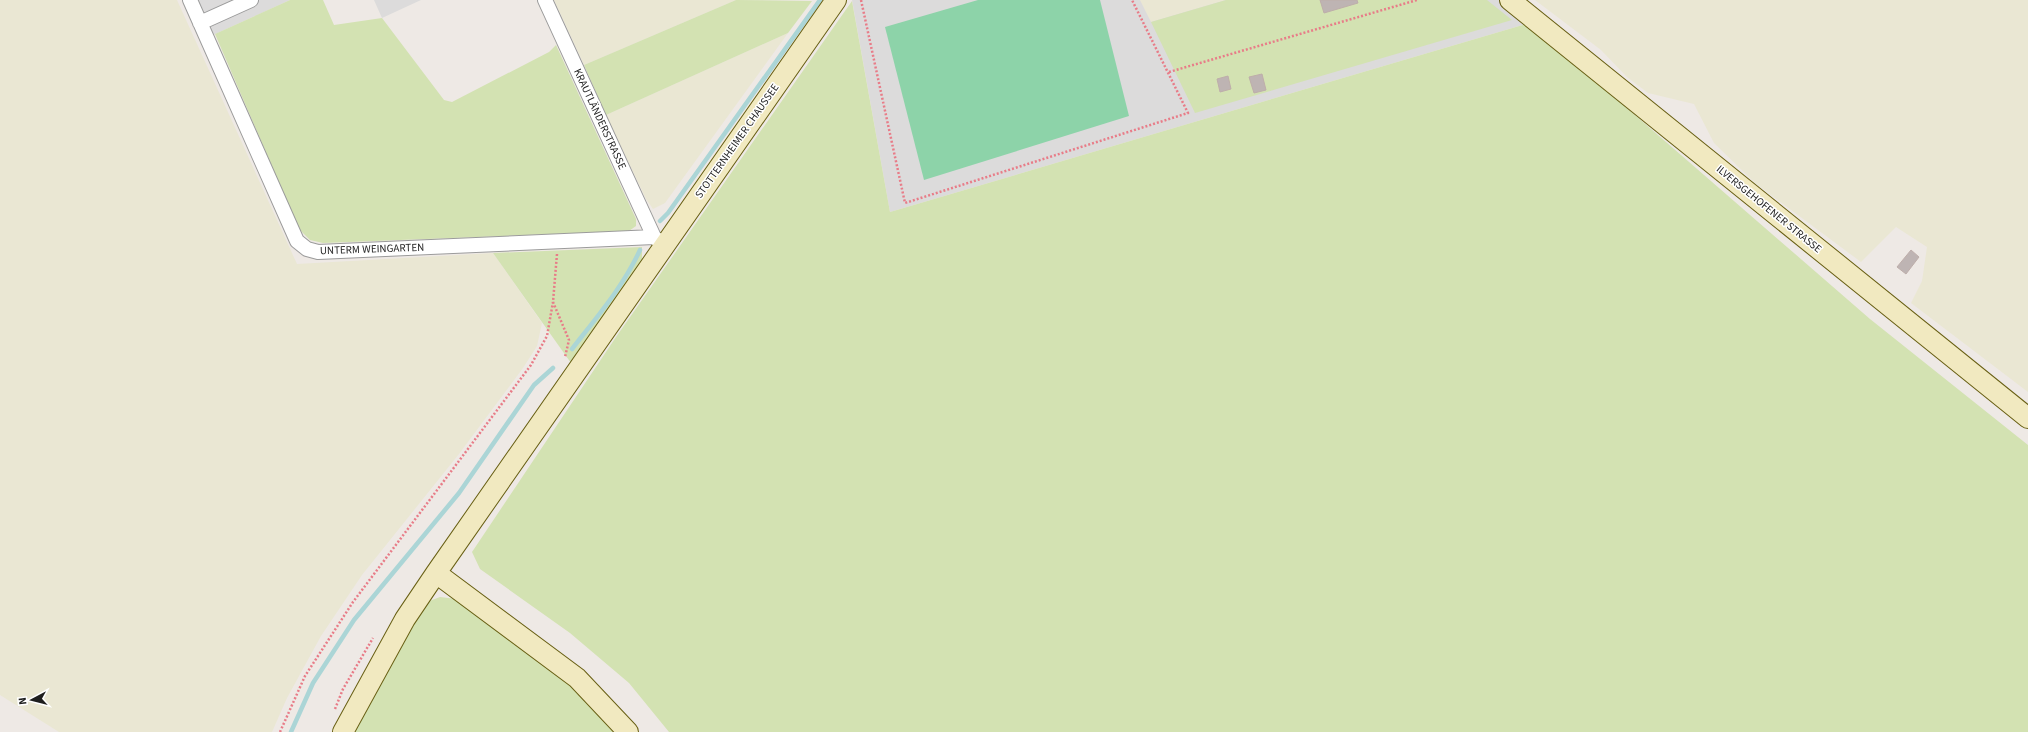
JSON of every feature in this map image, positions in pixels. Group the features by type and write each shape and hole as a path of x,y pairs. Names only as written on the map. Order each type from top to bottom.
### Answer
{"street":[{"name":"UNTERM WEINGARTEN","path":"190,0 297,241 307,249 318,252 558,242 659,241"},
{"path":"200,23 251,0"},
{"name":"KRAUTLÄNDERSTRASSE","path":"545,0 659,241"},
{"name":"STOTTERNHEIMER CHAUSSEE","path":"343,732 405,619 639,282 659,241 836,0"},
{"name":"ILVERSGEHOFENER STRASSE","path":"1510,0 2028,418"},
{"path":"436,573 577,678 628,732"}],"path":[{"path":"861,0 905,203 1188,113 1132,0"},
{"path":"1169,72 1417,0"},
{"path":"280,732 305,676 353,602 531,365 547,336 553,302 558,242"},
{"path":"553,302 569,340 564,361"},
{"path":"334,710 343,689 375,635"}],"shaded area":[{"path":"0,0 177,0 297,264 493,253 542,323 537,346 523,368 459,454 362,575 321,636 287,698 272,732 59,732 0,695"},
{"path":"182,0 290,0 200,41"},
{"path":"374,0 421,0 382,18"},
{"path":"554,0 736,0 584,65"},
{"path":"852,0 1499,0 1529,23 890,212"},
{"path":"1140,0 1226,0 1151,22"},
{"path":"1535,0 2028,0 2028,392 1911,303 1922,281 1927,247 1896,227 1861,262 1755,183 1714,143 1694,104 1648,93 1627,77 1601,50"},
{"path":"788,33 665,203 653,209 646,199 606,115"}],"green space":[{"path":"290,0 323,0 334,25 382,18 444,100 452,102 549,52 556,45 636,219 636,226 629,231 323,243 310,240 299,229 215,34"},
{"path":"736,0 812,1 788,33 606,115 584,65"},
{"path":"978,0 1100,0 1129,116 924,180 885,27"},
{"path":"1226,0 1487,0 1512,20 1195,113 1151,22"},
{"path":"852,1 890,212 1529,23 1870,319 2028,445 2028,732 669,732 629,683 570,633 480,569 472,552 616,337"},
{"path":"642,247 642,262 571,363 493,253"},
{"path":"440,597 457,599 529,648 594,704 618,732 350,732 379,672 427,602"}],"building":[{"path":"1320,0 1357,0 1358,3 1324,13"},
{"path":"1262,74 1266,90 1254,93 1249,77"},
{"path":"1228,76 1231,89 1220,92 1217,79"},
{"path":"1911,250 1919,257 1906,274 1897,267"}],"waterway":[{"path":"660,221 668,213 820,0"},
{"path":"572,349 600,314 626,277 640,250"},
{"path":"291,732 313,683 354,620 459,493 534,385 553,368"}]}
